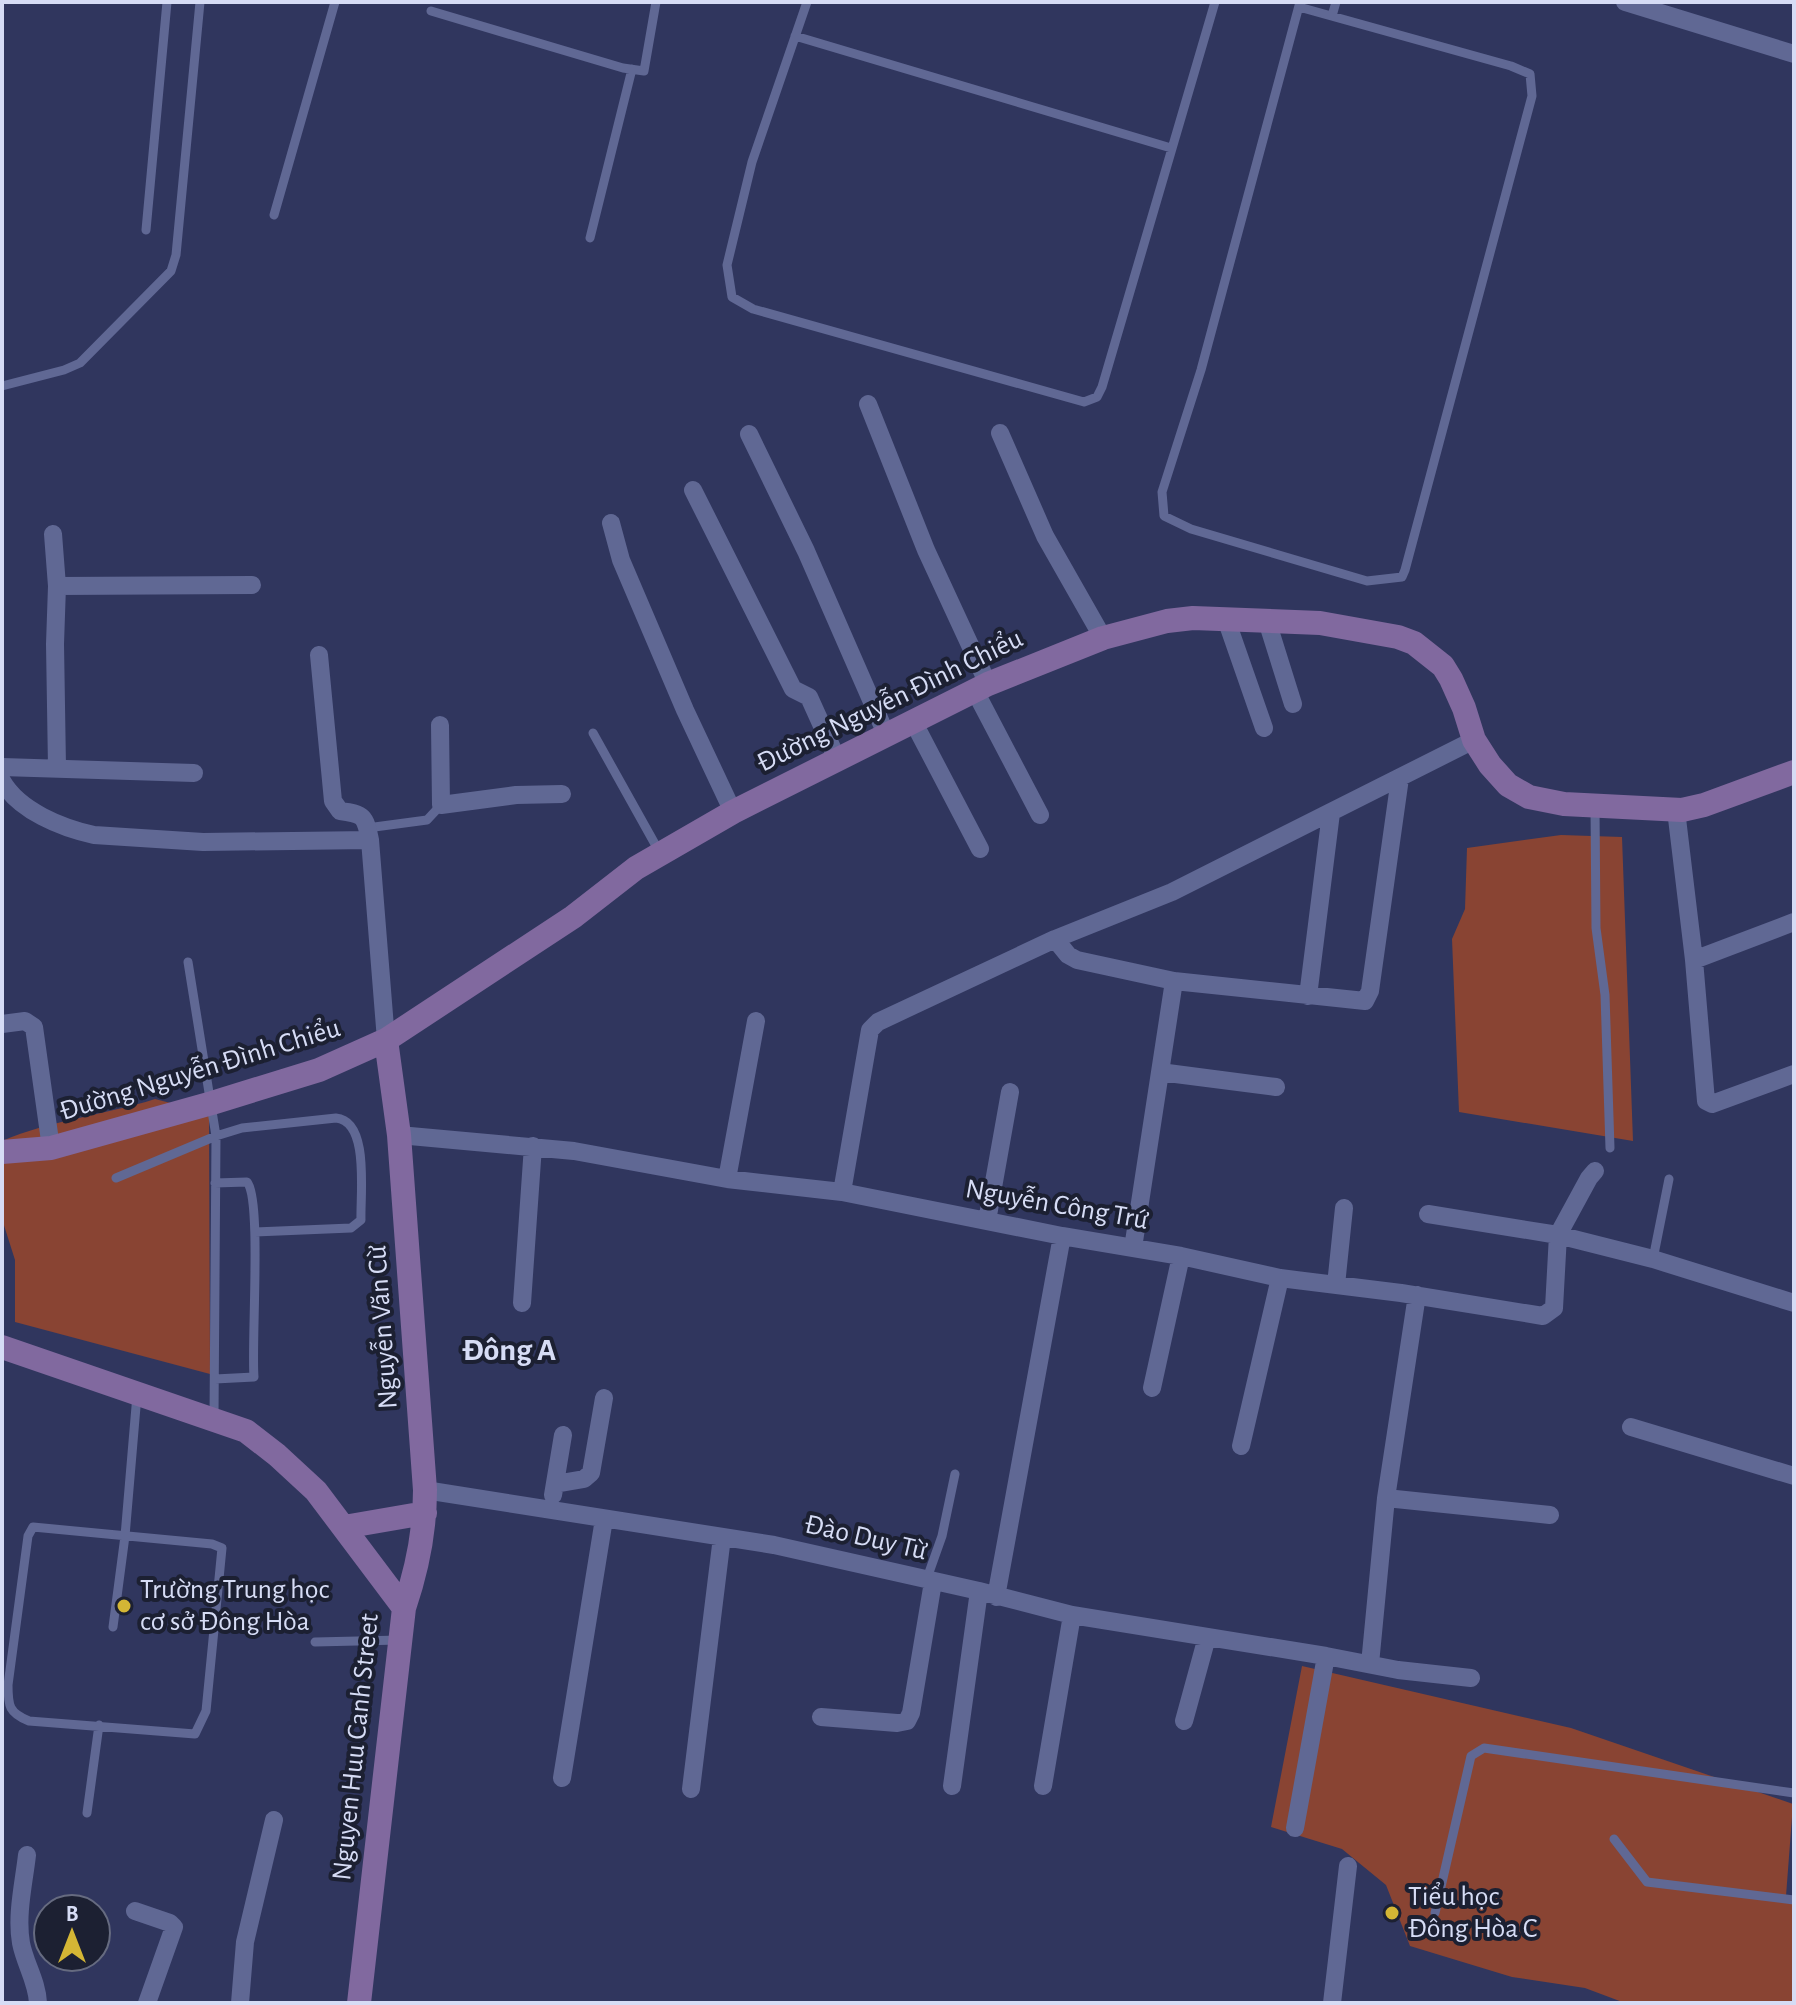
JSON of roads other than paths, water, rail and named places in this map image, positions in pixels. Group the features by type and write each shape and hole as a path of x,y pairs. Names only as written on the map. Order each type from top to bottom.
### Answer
{"street":[{"path":"1625,2 1645,5 1794,54"},
{"path":"868,404 981,687 1040,815"},
{"path":"1000,433 1045,536 1103,638"},
{"path":"749,434 806,551 886,734"},
{"path":"693,490 793,689 809,697 837,759"},
{"path":"611,523 621,560 685,710 733,812"},
{"path":"53,534 57,586 57,767"},
{"path":"57,586 252,585"},
{"name":"Đường Nguyễn Đình Chiểu","path":"2,1152 51,1148 212,1103 319,1070 386,1040 573,917 636,868 733,812 981,687 1103,638 1167,621 1193,618 1320,623 1398,637 1414,643 1443,666 1464,708 1474,740 1490,765 1508,785 1529,797 1564,804 1676,810 1704,805 1794,772"},
{"path":"1226,619 1264,728"},
{"path":"1267,621 1293,704"},
{"path":"319,655 333,801 340,811 358,813 365,819 369,834 386,1040"},
{"path":"914,723 980,849"},
{"path":"440,725 441,805 516,795 562,794"},
{"path":"842,1192 870,1030 878,1022 1055,939 1172,892 1474,740"},
{"path":"2,767 194,773"},
{"path":"1055,939 1068,955 1077,960 1174,981 1359,1002 1369,997 1400,778"},
{"path":"2,781 6,789 30,809 76,831 94,835 203,842 369,834"},
{"path":"1676,810 1694,960 1706,1101 1712,1104 1794,1074"},
{"path":"1308,996 1331,813"},
{"path":"1694,960 1794,922"},
{"path":"1133,1248 1174,981"},
{"path":"2,1024 25,1021 34,1027 51,1148"},
{"path":"727,1179 756,1021"},
{"name":"Nguyễn Văn Cừ","path":"386,1040 399,1135 425,1502 414,1580 404,1608"},
{"path":"1160,1072 1276,1087"},
{"path":"987,1221 1010,1092"},
{"name":"Nguyễn Công Trứ","path":"399,1135 533,1146 727,1179 842,1192 1062,1236 1181,1256 1280,1278 1417,1295 1543,1316 1554,1308 1558,1235 1595,1171"},
{"path":"522,1303 533,1146"},
{"path":"1336,1285 1344,1208"},
{"path":"1428,1214 1558,1235 1653,1259 1794,1303"},
{"path":"952,1786 1062,1236"},
{"path":"1152,1388 1181,1256"},
{"path":"1241,1446 1280,1278"},
{"path":"1370,1664 1386,1498 1417,1295"},
{"name":"Nguyen Huu Canh Street","path":"2,1347 246,1431 316,1491 404,1608 359,2003"},
{"path":"555,1484 584,1479 591,1473 604,1398"},
{"path":"1631,1427 1794,1476"},
{"path":"551,1510 563,1435"},
{"path":"1386,1498 1550,1515"},
{"path":"344,1527 425,1502"},
{"name":"Đào Duy Từ","path":"425,1502 551,1510 774,1545 1072,1615 1471,1678"},
{"path":"562,1778 604,1519"},
{"path":"691,1789 722,1537"},
{"path":"821,1717 897,1723 907,1721 911,1713 929,1582"},
{"path":"1043,1786 1072,1615"},
{"path":"1184,1721 1207,1637"},
{"path":"1295,1828 1326,1656"},
{"path":"240,2003 245,1942 274,1820"},
{"path":"27,1855 21,1943 38,1990 38,2003"},
{"path":"1332,2003 1348,1866"},
{"path":"135,1911 174,1927 147,2003"}],"lane":[{"path":"146,230 167,2"},
{"path":"2,386 80,363 171,271 176,255 200,2"},
{"path":"274,215 335,2"},
{"path":"431,11 644,71 656,2"},
{"path":"807,2 752,162 727,265 732,297 753,309 1084,402 1097,397 1215,2"},
{"path":"1332,16 1336,2"},
{"path":"1299,5 1332,16 1530,74 1532,96 1405,570 1402,577 1394,579 1367,581 1191,529 1164,516 1162,492 1201,370 1299,5"},
{"path":"795,36 1171,148"},
{"path":"590,238 632,69"},
{"path":"593,733 660,853"},
{"path":"369,834 427,820 441,805"},
{"path":"1595,806 1596,928 1605,995 1610,1148"},
{"path":"188,962 216,1136 214,1418"},
{"path":"116,1178 216,1136 251,1126 343,1118 356,1132 360,1147 361,1220 351,1228 255,1232"},
{"path":"1653,1259 1669,1179"},
{"path":"215,1183 240,1181 247,1182 252,1188 255,1232 254,1377 215,1379"},
{"path":"113,1627 125,1536 137,1395"},
{"path":"929,1582 955,1474"},
{"path":"33,1527 212,1544 222,1548 206,1711 195,1734 99,1725 29,1721 13,1715 8,1705 28,1536 33,1527"},
{"path":"315,1642 400,1640"},
{"path":"87,1813 99,1725"},
{"path":"1435,1913 1471,1756 1484,1748 1794,1793"},
{"path":"1614,1839 1647,1882 1794,1900"}],"place":[{"name":"Trường Trung học cơ sở Đông Hòa","path":"124,1606"},
{"name":"Tiểu học Đông Hòa C","path":"1392,1913"}],"district":[{"name":"Đông A","path":"509,1350"}]}
